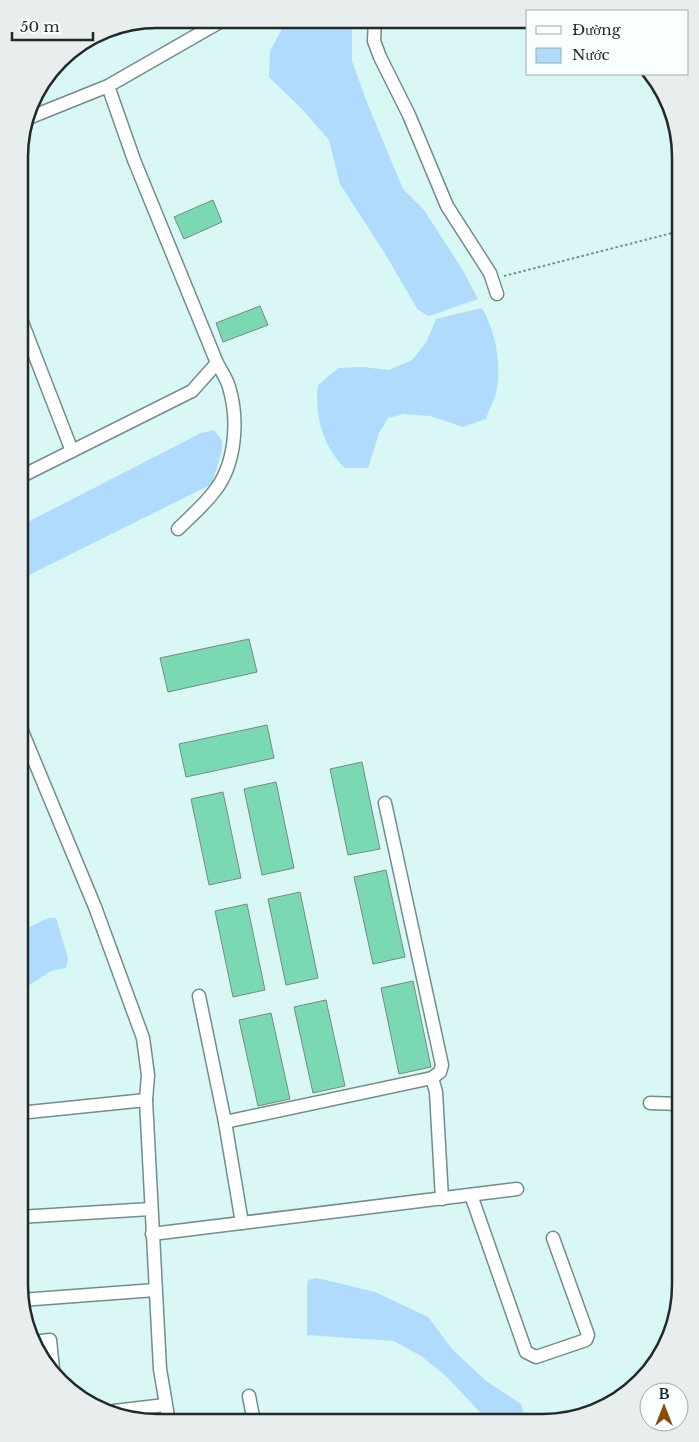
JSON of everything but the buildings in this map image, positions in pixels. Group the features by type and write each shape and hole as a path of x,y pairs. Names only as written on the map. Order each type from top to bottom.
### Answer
{"street":[{"path":"34,116 108,86 209,28"},
{"path":"375,28 374,40 409,115 447,206 492,280 497,294"},
{"path":"108,86 134,160 217,363 228,384 234,413 229,459 215,492 178,529"},
{"path":"28,353 72,451"},
{"path":"28,473 192,391 217,363"},
{"path":"28,746 95,907 143,1038 148,1075 146,1100 160,1369 167,1414"},
{"path":"225,1122 432,1078 440,1072 442,1065 386,804"},
{"path":"199,996 225,1122 242,1223"},
{"path":"432,1078 436,1092 442,1199"},
{"path":"28,1112 146,1100"},
{"path":"650,1103 671,1104"},
{"path":"152,1234 517,1189"},
{"path":"471,1195 526,1352 536,1357 586,1340 588,1335 554,1238"},
{"path":"28,1217 151,1209"},
{"path":"29,1299 155,1290"},
{"path":"40,1341 50,1340 52,1361"},
{"path":"249,1396 252,1414"},
{"path":"123,1410 165,1405"}],"path":[{"path":"492,280 672,233"}],"water":[{"path":"283,28 352,28 352,61 403,189 424,210 462,269 478,299 429,316 418,310 384,252 340,184 329,140 301,108 269,77 270,51"},
{"path":"482,308 491,328 498,363 495,397 486,419 463,427 430,416 403,414 388,418 379,433 368,468 345,468 337,460 322,430 317,408 318,385 338,368 363,367 389,370 412,360 426,343 436,319"},
{"path":"214,430 222,440 222,450 212,484 28,576 28,522 201,433"},
{"path":"48,918 56,918 68,958 66,968 51,971 28,986 28,928"},
{"path":"317,1278 375,1292 428,1317 453,1350 486,1381 521,1404 524,1414 482,1414 446,1376 421,1356 394,1341 307,1335 308,1280"}]}
